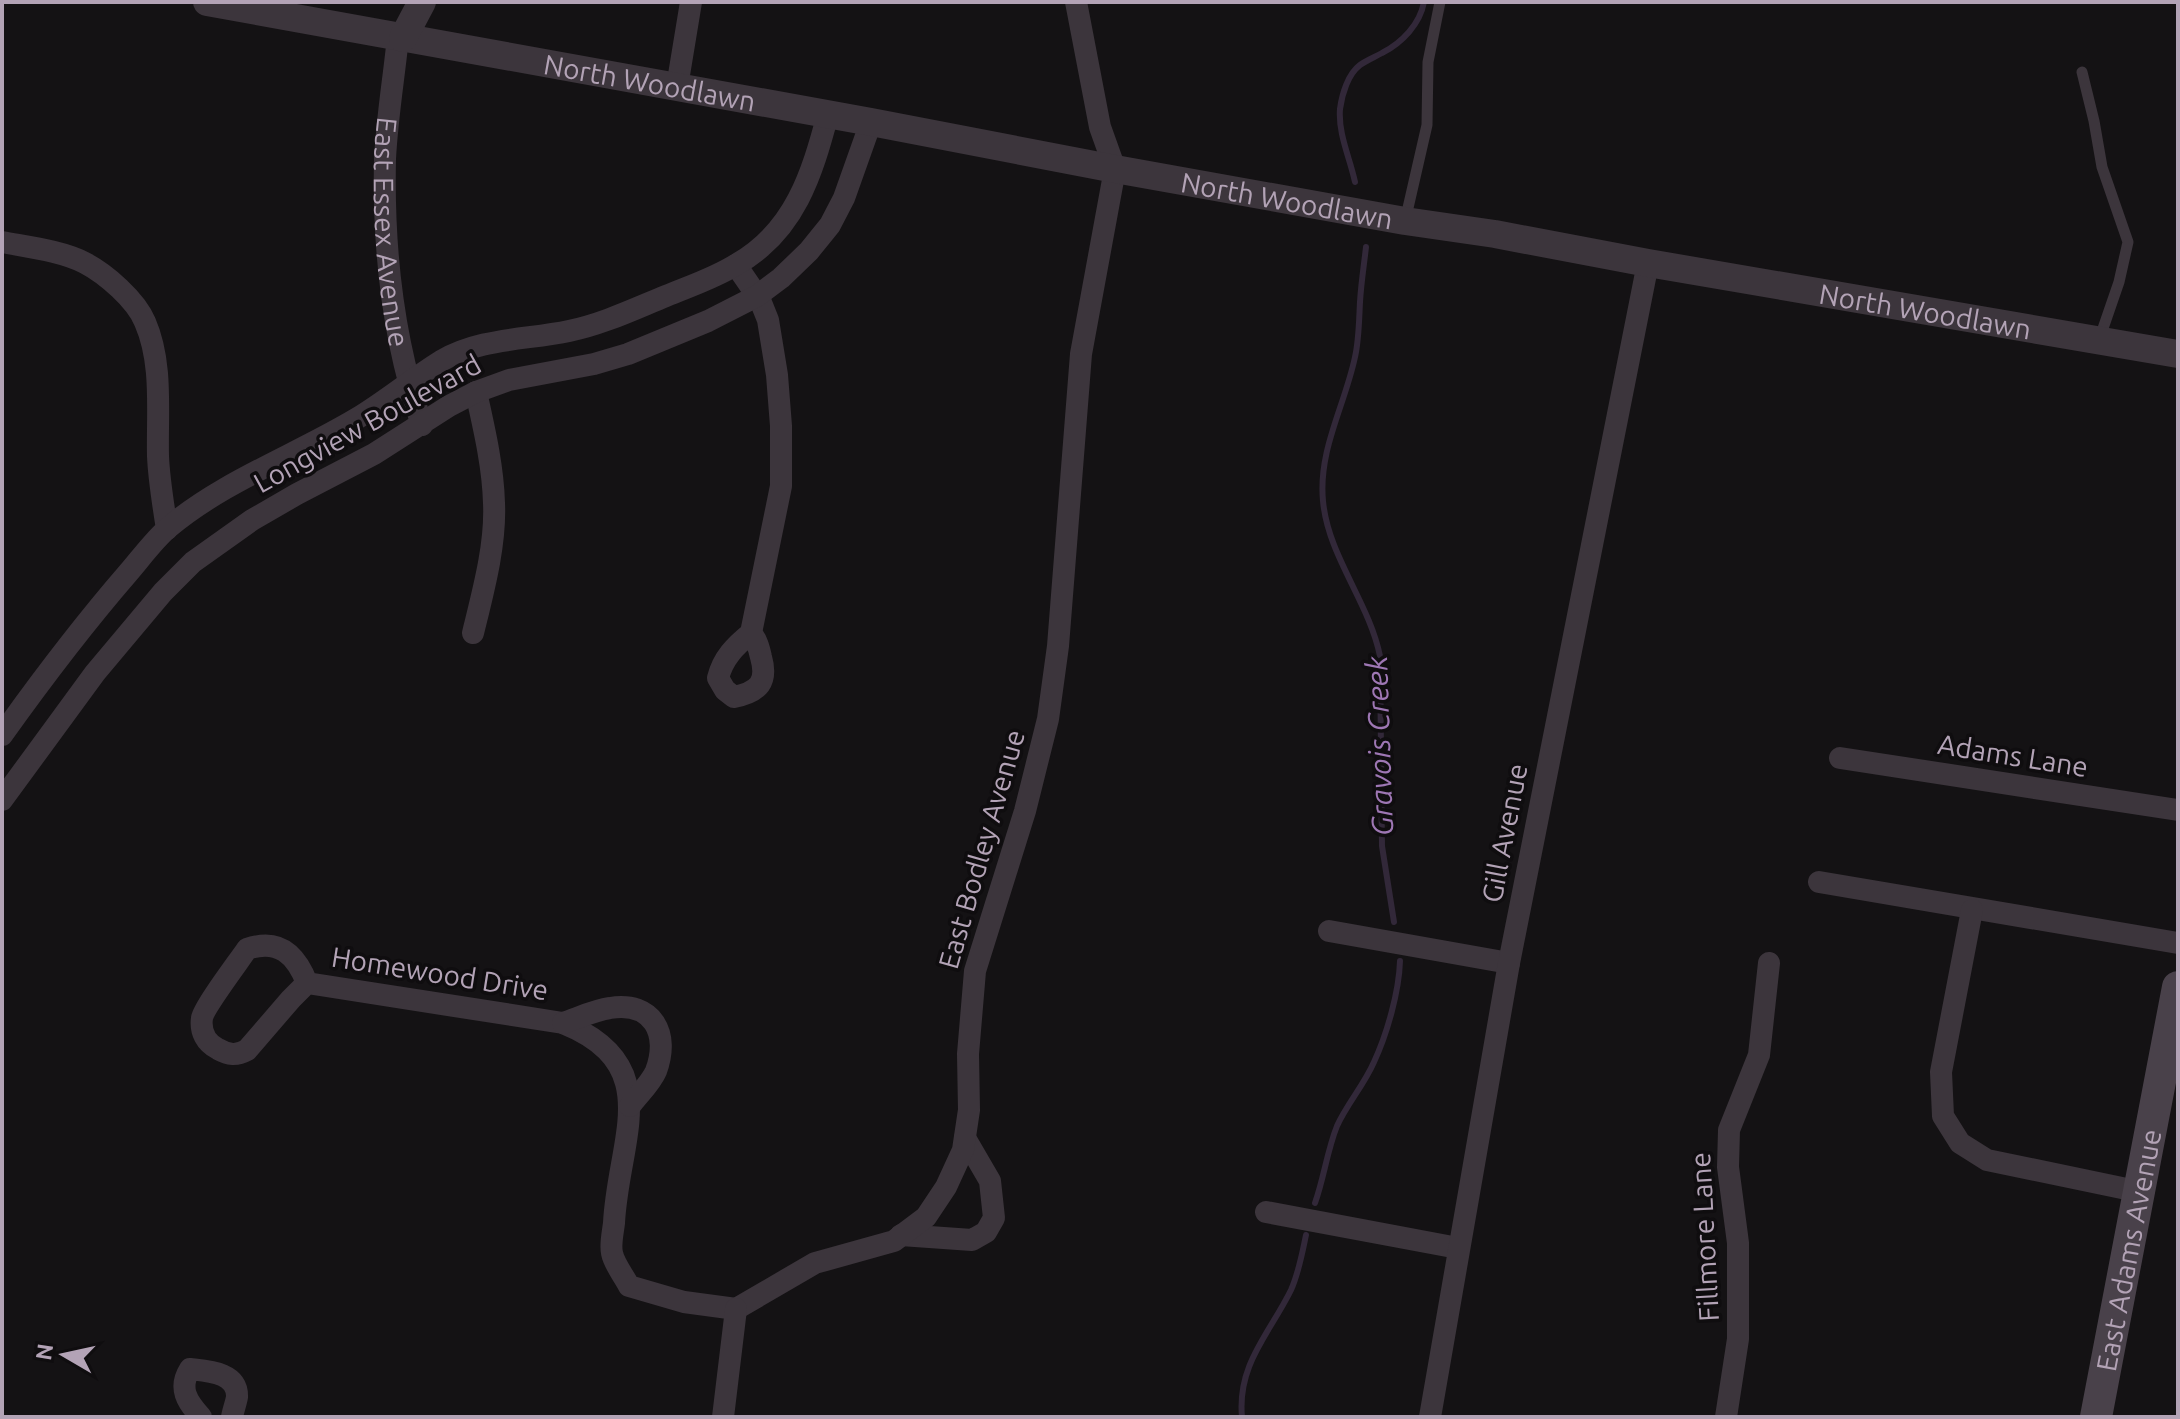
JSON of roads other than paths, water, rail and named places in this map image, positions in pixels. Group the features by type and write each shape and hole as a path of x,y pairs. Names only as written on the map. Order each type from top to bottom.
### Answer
{"main road":[{"name":"East Adams Avenue","path":"2096,1417 2178,987"}],"street":[{"name":"North Woodlawn","path":"207,2 1405,221 1495,234 2178,354"},
{"name":"East Essex Avenue","path":"422,2 400,37 385,157 386,241 395,314 408,385 422,425"},
{"path":"677,87 691,2"},
{"path":"1076,2 1100,127 1115,169"},
{"name":"Longview Boulevard","path":"2,735 77,634 167,529 220,493 356,419 443,360 465,349 483,343 532,338 599,324 736,265 767,242 799,200 814,165 828,114"},
{"name":"Longview Boulevard","path":"2,800 95,673 163,592 222,539 297,494 374,454 476,392 509,380 594,364 628,354 708,321 757,296 809,251 830,225 844,198 871,122"},
{"name":"East Bodley Avenue","path":"736,1309 815,1263 894,1241 926,1217 946,1187 963,1150 969,1110 968,1054 975,971 1025,811 1048,719 1058,646 1081,354 1115,169"},
{"path":"2,242 84,262 118,285 145,321 157,364 159,470 167,529"},
{"name":"Gill Avenue","path":"1430,1417 1509,963 1648,263"},
{"path":"736,265 757,296 768,320 781,426 781,486 751,633"},
{"path":"473,633 488,569 494,504 476,392"},
{"name":"Adams Lane","path":"1840,758 2178,810"},
{"path":"1819,882 2178,943"},
{"path":"1972,910 1941,1072 1943,1116 1951,1130 1960,1143 1987,1160 2141,1192"},
{"path":"1329,931 1509,963"},
{"name":"Homewood Drive","path":"271,945 284,950 301,969 307,983 247,1050 238,1055 226,1054 209,1044 203,1034 202,1016 247,949 271,945"},
{"name":"Fillmore Lane","path":"1726,1417 1738,1339 1738,1243 1728,1167 1729,1130 1759,1055 1769,963"},
{"name":"Homewood Drive","path":"307,983 563,1023 589,1035 611,1054 627,1080 630,1106 615,1197 612,1254 629,1286 684,1302 736,1309"},
{"name":"Homewood Drive","path":"563,1023 611,1007 634,1009 649,1015 659,1026 661,1043 654,1075 630,1106"},
{"path":"901,1235 972,1240 986,1232 994,1218 990,1181 965,1138"},
{"path":"1266,1212 1458,1248"},
{"path":"723,1417 736,1309"},
{"path":"201,1417 187,1402 184,1378 190,1369 220,1373 232,1382 237,1394 232,1417"}],"lane":[{"path":"1405,221 1427,125 1428,62 1440,2"},
{"path":"2082,72 2102,167 2128,242 2119,282 2099,341"}],"waterway":[{"name":"Gravois Creek","path":"1355,182 1340,118 1346,85 1360,65 1389,49 1409,32 1419,18 1424,2"},
{"name":"Gravois Creek","path":"1366,247 1356,350 1324,464 1323,501 1332,541 1375,636 1380,656 1382,846 1394,922"},
{"name":"Gravois Creek","path":"1315,1203 1337,1126 1370,1070 1383,1039 1395,999 1400,961"},
{"name":"Gravois Creek","path":"1242,1417 1242,1398 1250,1365 1291,1290 1306,1235"}]}
